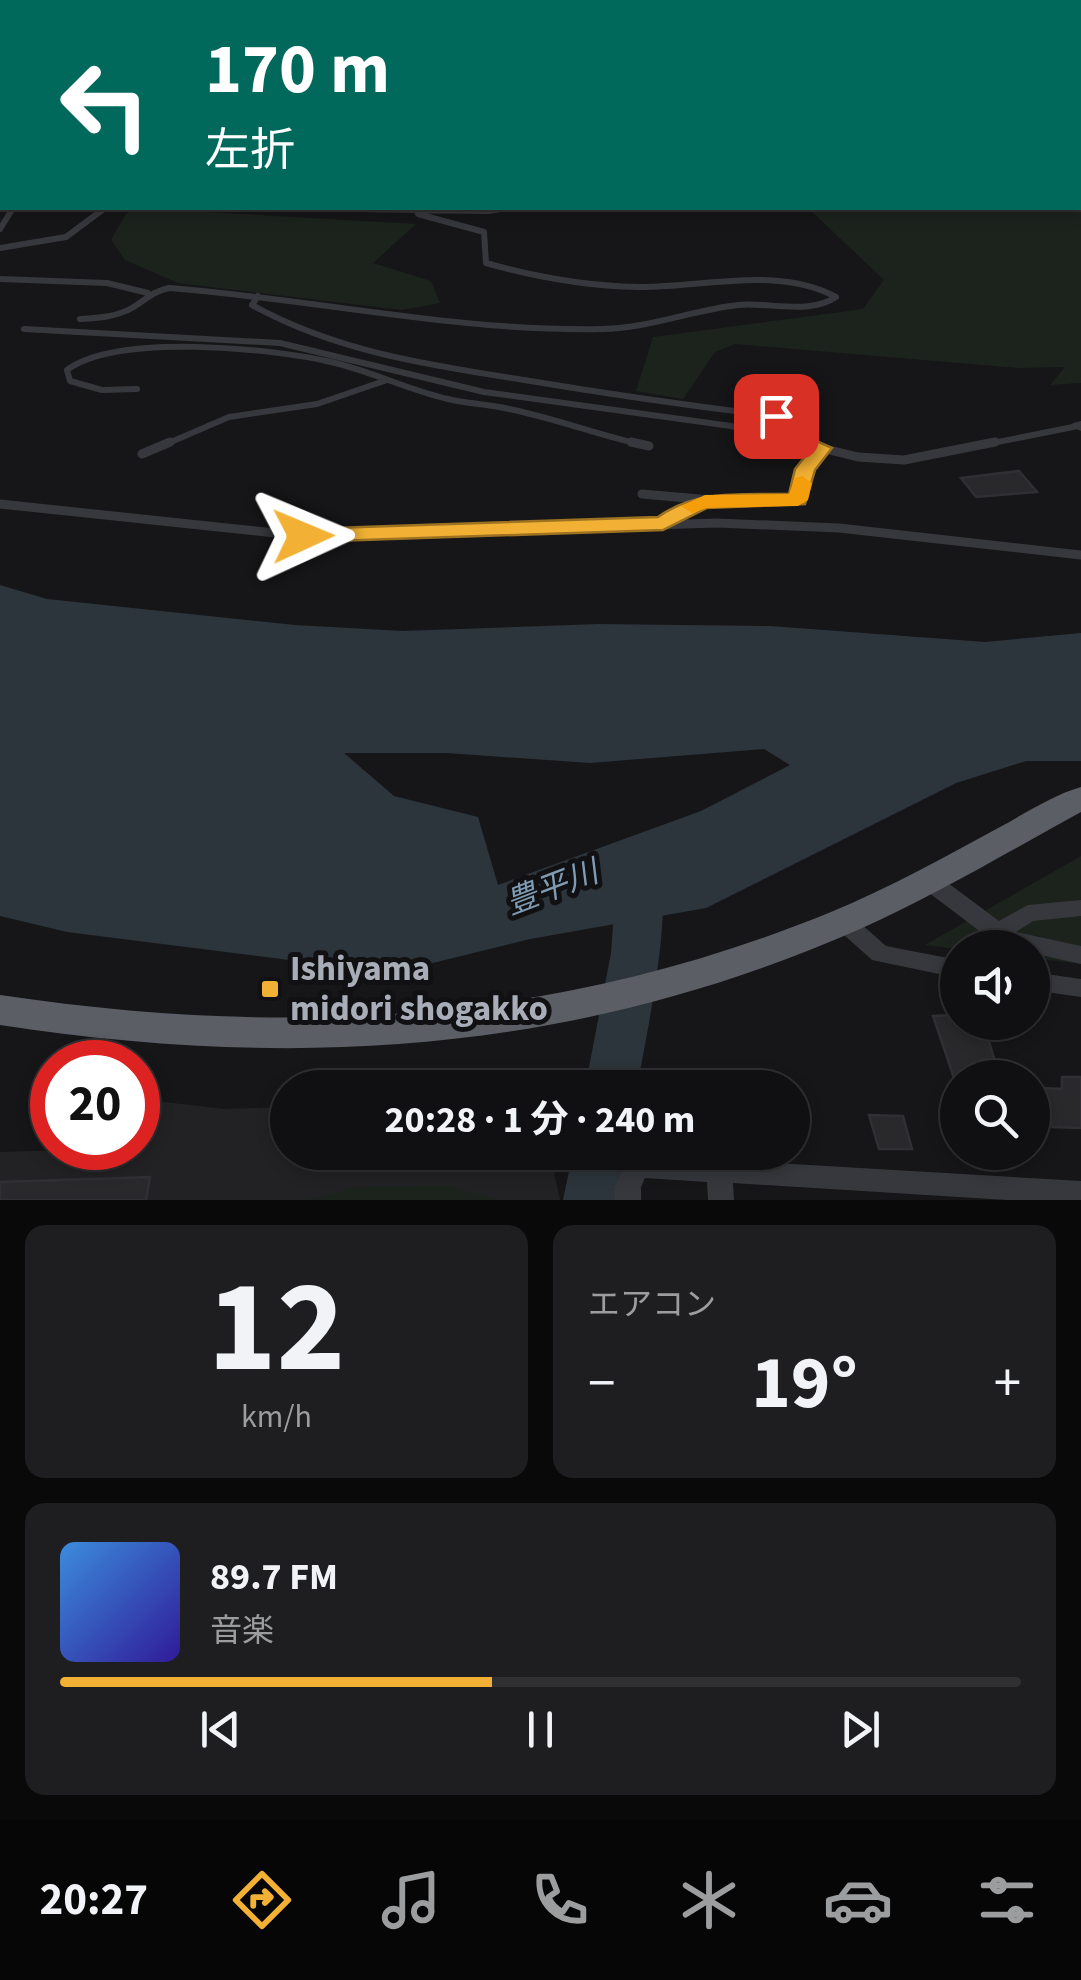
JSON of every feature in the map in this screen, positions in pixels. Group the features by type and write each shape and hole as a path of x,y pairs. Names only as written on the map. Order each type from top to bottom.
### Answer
{"highway":[{"path":"0,1010 72,1023 244,1038 435,1029 550,1008 684,977 843,921 1081,798"}],"street":[{"path":"938,875 994,930"},
{"path":"1004,930 1028,913 1081,908"},
{"path":"843,921 880,954 940,966"},
{"path":"1050,947 1081,955"},
{"path":"1050,984 1081,988"},
{"path":"628,1200 628,1186 637,1166 1081,1193"},
{"path":"719,1172 722,1200"}],"lane":[{"path":"0,248 66,238 103,210"},
{"path":"340,210 383,210"},
{"path":"0,279 107,283 148,293 169,288 446,320 606,329 669,322 737,305 824,306 836,297 819,288 766,283 638,287 510,270 486,263 484,232 466,224 436,220 417,210"},
{"path":"464,210 494,210"},
{"path":"80,320 119,315 142,303 148,293"},
{"path":"258,296 252,304 276,320 366,349 588,391 776,416 800,426 800,442"},
{"path":"24,329 230,338 299,347 484,392 731,426 858,457 904,460 1079,426"},
{"path":"137,389 108,392 84,388 70,380 67,370 79,361 105,354 224,347 332,362 474,405 512,409 590,434 649,446"},
{"path":"142,454 228,417 317,404 409,375"},
{"path":"642,494 705,502 798,500 806,469 822,448"},
{"path":"663,524 682,510 705,502"},
{"path":"0,504 303,536 663,524 839,528 1081,555"}],"shaded area":[{"path":"133,210 172,210 416,224 373,263 431,281 440,303 402,310 178,283 125,260 111,240 126,214"},
{"path":"810,210 1081,210 1081,383 1050,385 1065,367 1019,368 735,344 715,352 683,399 636,391 653,337 863,309 884,280"},
{"path":"1081,856 1081,964 1050,960 1050,930 951,930"},
{"path":"940,936 940,947 925,945"},
{"path":"160,1102 225,1109 270,1108 270,1170 554,1170 560,1200 0,1200 0,1152 30,1151 30,1170 160,1170"},
{"path":"450,1186 500,1200 309,1200 356,1187"}],"water":[{"name":"豊平川","path":"0,585 47,599 295,625 403,631 599,624 770,626 985,642 1081,633 1081,761 1026,761 956,783 706,908 530,939 392,973 67,932 0,916","holes":["764,749 790,765 701,811 498,885 478,817 394,796 344,753 447,753 590,763"]}],"building":[{"path":"1019,471 1037,492 976,497 961,478"},
{"path":"933,1016 940,1016 940,1037"},
{"path":"941,1040 988,1040 995,1060 948,1060"},
{"path":"1062,1077 1081,1077 1081,1128 1052,1127 1050,1088 1062,1089"},
{"path":"869,1115 903,1116 912,1149 879,1149"},
{"path":"150,1177 146,1200 0,1200 0,1182"}],"waterway":[{"path":"614,1070 635,953 640,872"},
{"path":"591,1200 597,1170"}],"slow traffic":[{"path":"692,506 705,502 798,500 802,483"}],"place":[{"name":"Ishiyama midori shogakko","path":"270,989"}],"route":[{"path":"303,536 663,524 682,510 705,502 798,500 806,469 822,448 800,442 800,426 776,416"}]}
